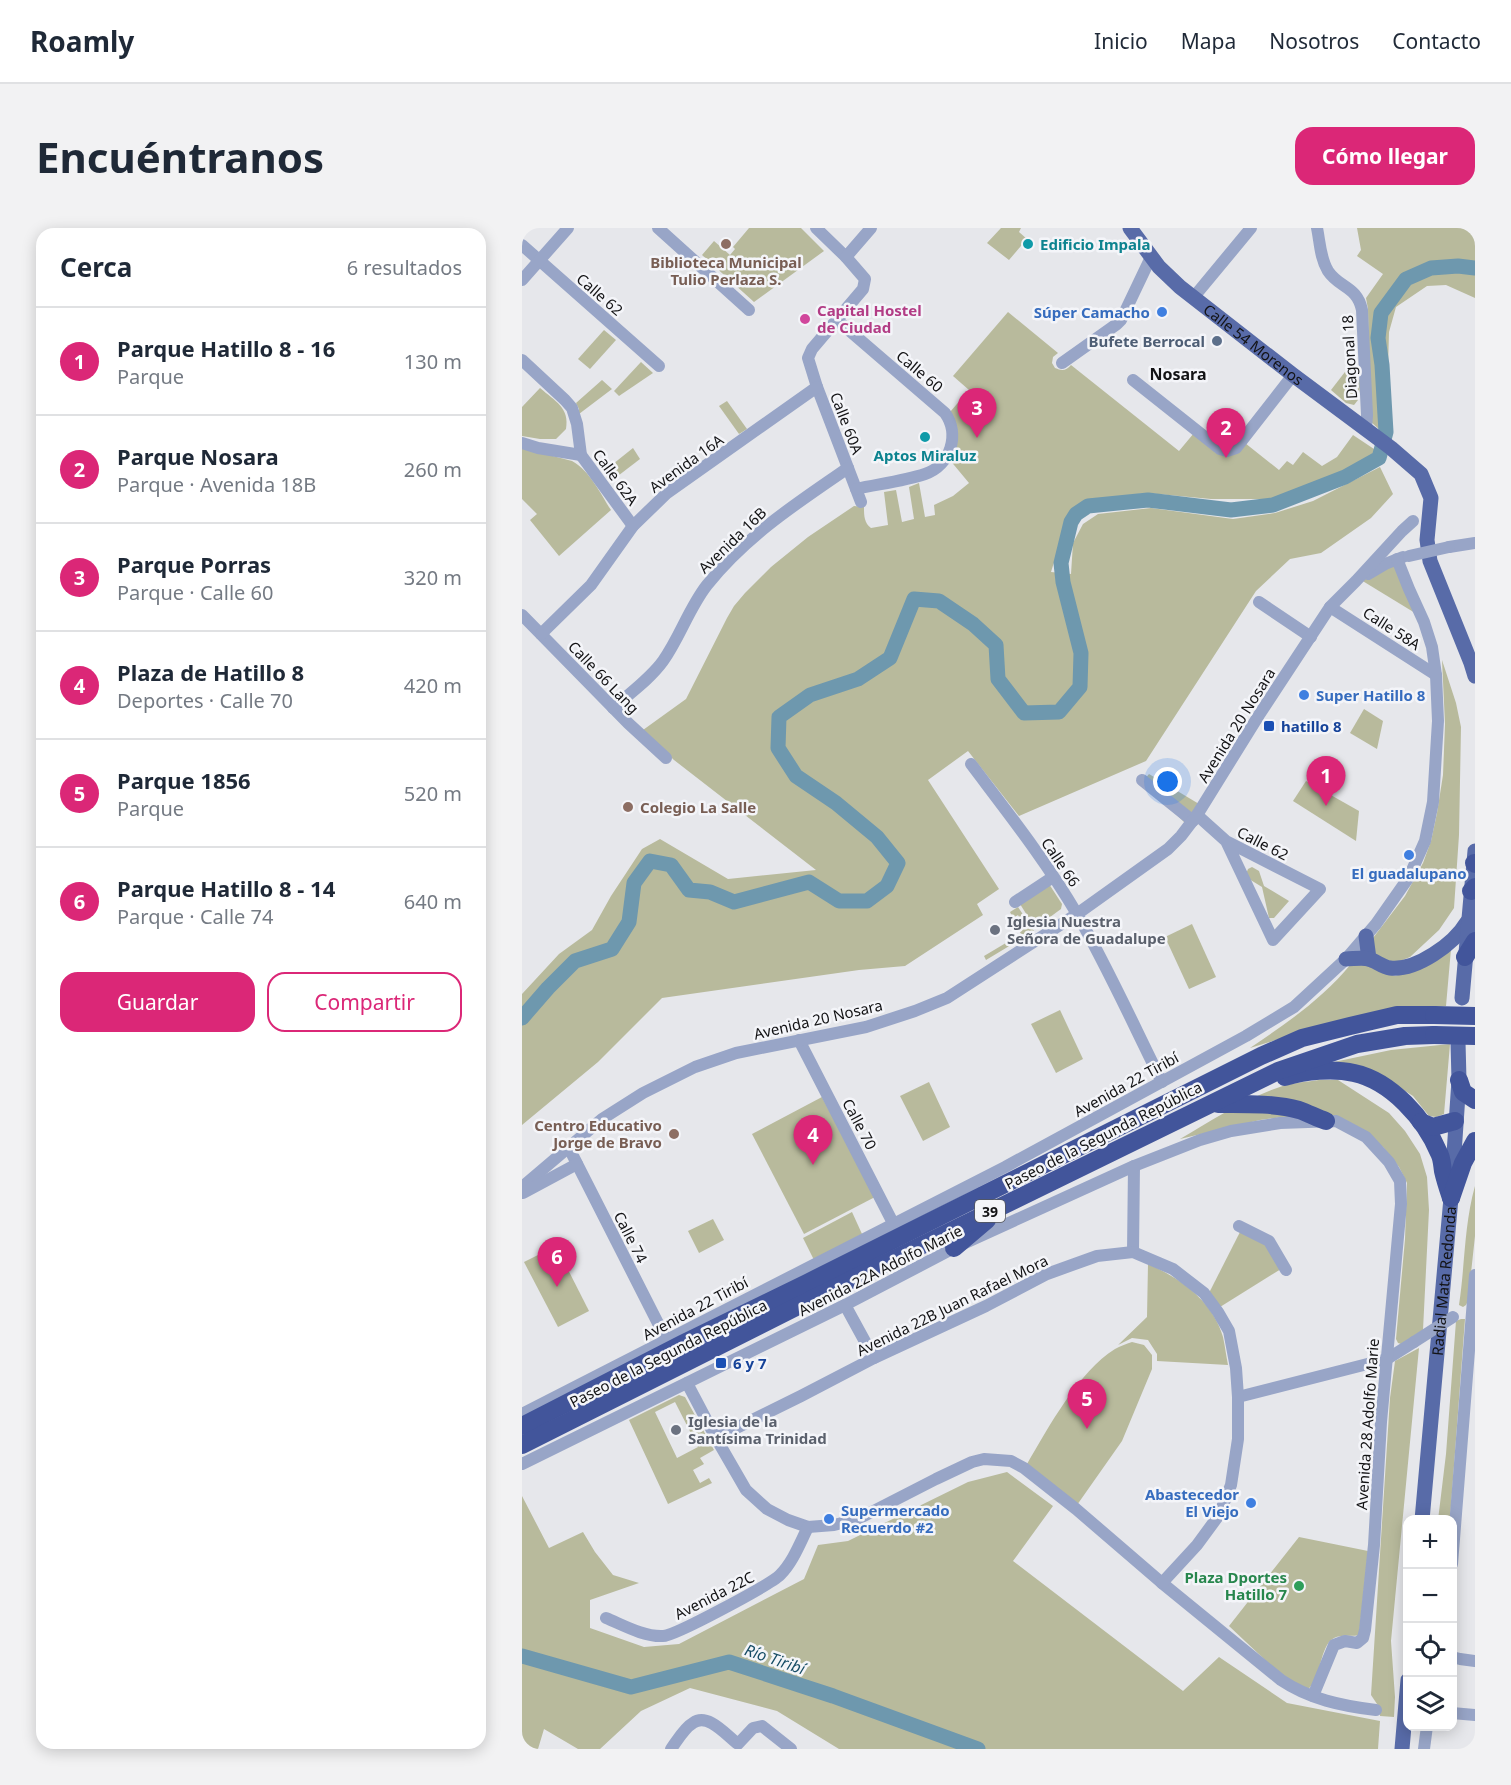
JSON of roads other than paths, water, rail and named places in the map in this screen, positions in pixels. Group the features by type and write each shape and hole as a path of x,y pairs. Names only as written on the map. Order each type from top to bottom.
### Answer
{"highway":[{"path":"1465,957 1475,941"},
{"name":"Paseo de la Segunda República","path":"522,1426 674,1342 951,1212 1213,1079 1302,1038 1397,1016 1475,1016"},
{"name":"Paseo de la Segunda República","path":"522,1444 1278,1071 1357,1044 1405,1036 1434,1035 1467,1039"},
{"path":"1245,1087 1293,1074 1334,1071 1355,1073 1378,1083 1410,1107 1421,1122 1441,1155 1451,1198"},
{"path":"1459,1080 1463,1092 1475,1100"},
{"path":"1210,1105 1248,1103 1275,1106 1299,1110 1326,1121"},
{"path":"1421,1122 1434,1127 1455,1121"},
{"path":"1451,1198 1463,1163 1475,1141"},
{"path":"954,1248 1006,1204"}],"main road":[{"name":"Calle 54 Morenos","path":"1130,228 1169,277 1193,298 1391,448 1420,474 1431,498 1427,540 1430,561 1475,676"},
{"path":"1462,998 1475,859"},
{"path":"1346,959 1369,959 1382,966 1400,968 1440,951 1460,934 1468,920"},
{"path":"1366,936 1369,959"},
{"name":"Radial Mata Redonda","path":"1422,1515 1451,1198 1455,1121 1459,1080 1467,1039"}],"street":[{"path":"522,280 568,228"},
{"path":"658,228 749,310"},
{"path":"816,228 863,275 865,282 859,295 837,320"},
{"path":"846,257 871,228"},
{"path":"1193,298 1251,228"},
{"name":"Diagonal 18","path":"1317,228 1322,257 1328,272 1357,295 1360,302 1370,432"},
{"name":"Calle 62","path":"522,244 659,366"},
{"path":"1062,363 1121,320 1152,257"},
{"name":"Calle 60A","path":"837,320 809,354 808,361 861,502"},
{"name":"Calle 60","path":"837,320 945,412 953,426 951,449 941,464 927,473 856,489"},
{"name":"Calle 62A","path":"522,360 572,408 581,455 633,525"},
{"path":"1133,380 1220,449 1227,451 1236,448 1293,375"},
{"path":"1349,417 1360,403 1366,385"},
{"name":"Avenida 16A","path":"541,634 591,585 633,525 667,493 818,387"},
{"path":"522,443 581,455"},
{"name":"Avenida 16B","path":"613,708 662,663 705,588 722,567 767,525 848,468"},
{"name":"Avenida 20 Nosara","path":"522,1187 602,1119 643,1093 695,1067 736,1053 866,1027 947,998 1077,914 1168,849 1195,818 1330,607 1413,521"},
{"path":"1356,581 1378,567 1403,557 1475,543"},
{"name":"Avenida 22 Tiribí","path":"522,1414 674,1342 893,1223 1005,1167 1246,1036 1294,1007 1346,959 1366,936 1409,877 1425,841 1432,802 1438,703 1436,675 1424,622 1408,589 1403,557"},
{"path":"1259,602 1311,637"},
{"name":"Calle 58A","path":"1330,607 1436,675"},
{"name":"Calle 66 Lang","path":"522,615 613,708 666,758"},
{"name":"Calle 66","path":"971,764 1019,827 1077,914 1115,984 1162,1082"},
{"path":"1142,780 1195,818"},
{"name":"Calle 62","path":"1195,818 1226,842 1320,889 1273,940 1226,842"},
{"path":"1015,902 1053,877"},
{"name":"Calle 70","path":"799,1040 893,1223"},
{"name":"Avenida 22A Adolfo Marie","path":"522,1464 845,1305 954,1248 1134,1166 1200,1140 1231,1131 1280,1123 1326,1121 1336,1121 1366,1137"},
{"name":"Avenida 28 Adolfo Marie","path":"1313,1696 1334,1645 1345,1641 1357,1643 1363,1638 1374,1545 1401,1204 1400,1181 1389,1162 1366,1137"},
{"name":"Calle 74","path":"569,1148 674,1342"},
{"path":"522,1193 577,1164"},
{"path":"1132,1252 1134,1166"},
{"path":"1239,1226 1269,1241 1286,1270"},
{"name":"Avenida 22B Juan Rafael Mora","path":"716,1438 1047,1274 1097,1256 1132,1252 1173,1269 1204,1293 1218,1312 1229,1331 1238,1398 1238,1439 1231,1485 1219,1515 1197,1545 1162,1583"},
{"path":"1456,1515 1475,1275"},
{"path":"1238,1398 1387,1359 1474,1304"},
{"path":"845,1305 874,1358"},
{"path":"687,1383 746,1490 767,1509 788,1520 808,1527 834,1525 858,1519 936,1479 978,1461 1000,1459 1011,1461 1024,1468 1076,1509 1162,1583 1297,1691 1350,1707 1376,1710"},
{"name":"Avenida 22C","path":"606,1618 641,1632 664,1636 689,1626 780,1576 808,1527"},
{"path":"1457,1658 1475,1661"},
{"path":"1457,1713 1475,1715"},
{"path":"671,1749 692,1723 700,1720 711,1722 736,1747 753,1728 762,1726 791,1749"},
{"path":"1425,1749 1427,1731"}],"waterway":[{"path":"522,1018 575,961 612,949 629,922 634,883 650,861 671,865 689,890 710,892 734,902 809,882 839,901 867,901 887,886 898,863 877,837 836,803 796,776 778,748 779,717 810,695 858,679 890,658 914,599 939,601 973,624 996,645 998,679 1024,713 1059,712 1080,687 1081,653 1063,582 1061,563 1071,522 1076,514 1088,506 1148,500 1231,510 1273,505 1345,477 1379,458 1386,432 1378,338 1381,313 1406,279 1431,268 1458,266 1475,268"},
{"name":"Río Tiribí","path":"522,1656 631,1687 729,1662 833,1696 978,1749"}],"place":[{"name":"Biblioteca Municipal Tulio Perlaza S.","path":"726,244"},
{"name":"Edificio Impala","path":"1028,244"},
{"name":"Súper Camacho","path":"1162,312"},
{"name":"Capital Hostel de Ciudad","path":"805,319"},
{"name":"Bufete Berrocal","path":"1217,341"},
{"name":"Aptos Miraluz","path":"925,437"},
{"name":"Parque Porras","path":"977,438"},
{"name":"Parque Nosara","path":"1226,458"},
{"name":"Super Hatillo 8","path":"1304,695"},
{"name":"hatillo 8","path":"1269,726"},
{"name":"Parque Hatillo 8 - 16","path":"1326,806"},
{"name":"Colegio La Salle","path":"628,807"},
{"name":"El guadalupano","path":"1409,855"},
{"name":"Iglesia Nuestra Señora de Guadalupe","path":"995,930"},
{"name":"Centro Educativo Jorge de Bravo","path":"674,1134"},
{"name":"Plaza de Hatillo 8","path":"813,1165"},
{"name":"Parque Hatillo 8 - 14","path":"557,1287"},
{"name":"6 y 7","path":"721,1363"},
{"name":"Parque 1856","path":"1087,1429"},
{"name":"Iglesia de la Santísima Trinidad","path":"676,1430"},
{"name":"Abastecedor El Viejo","path":"1251,1503"},
{"name":"Supermercado Recuerdo #2","path":"829,1519"},
{"name":"Plaza Dportes Hatillo 7","path":"1299,1586"}],"district":[{"name":"Nosara","path":"1178,374"}]}
